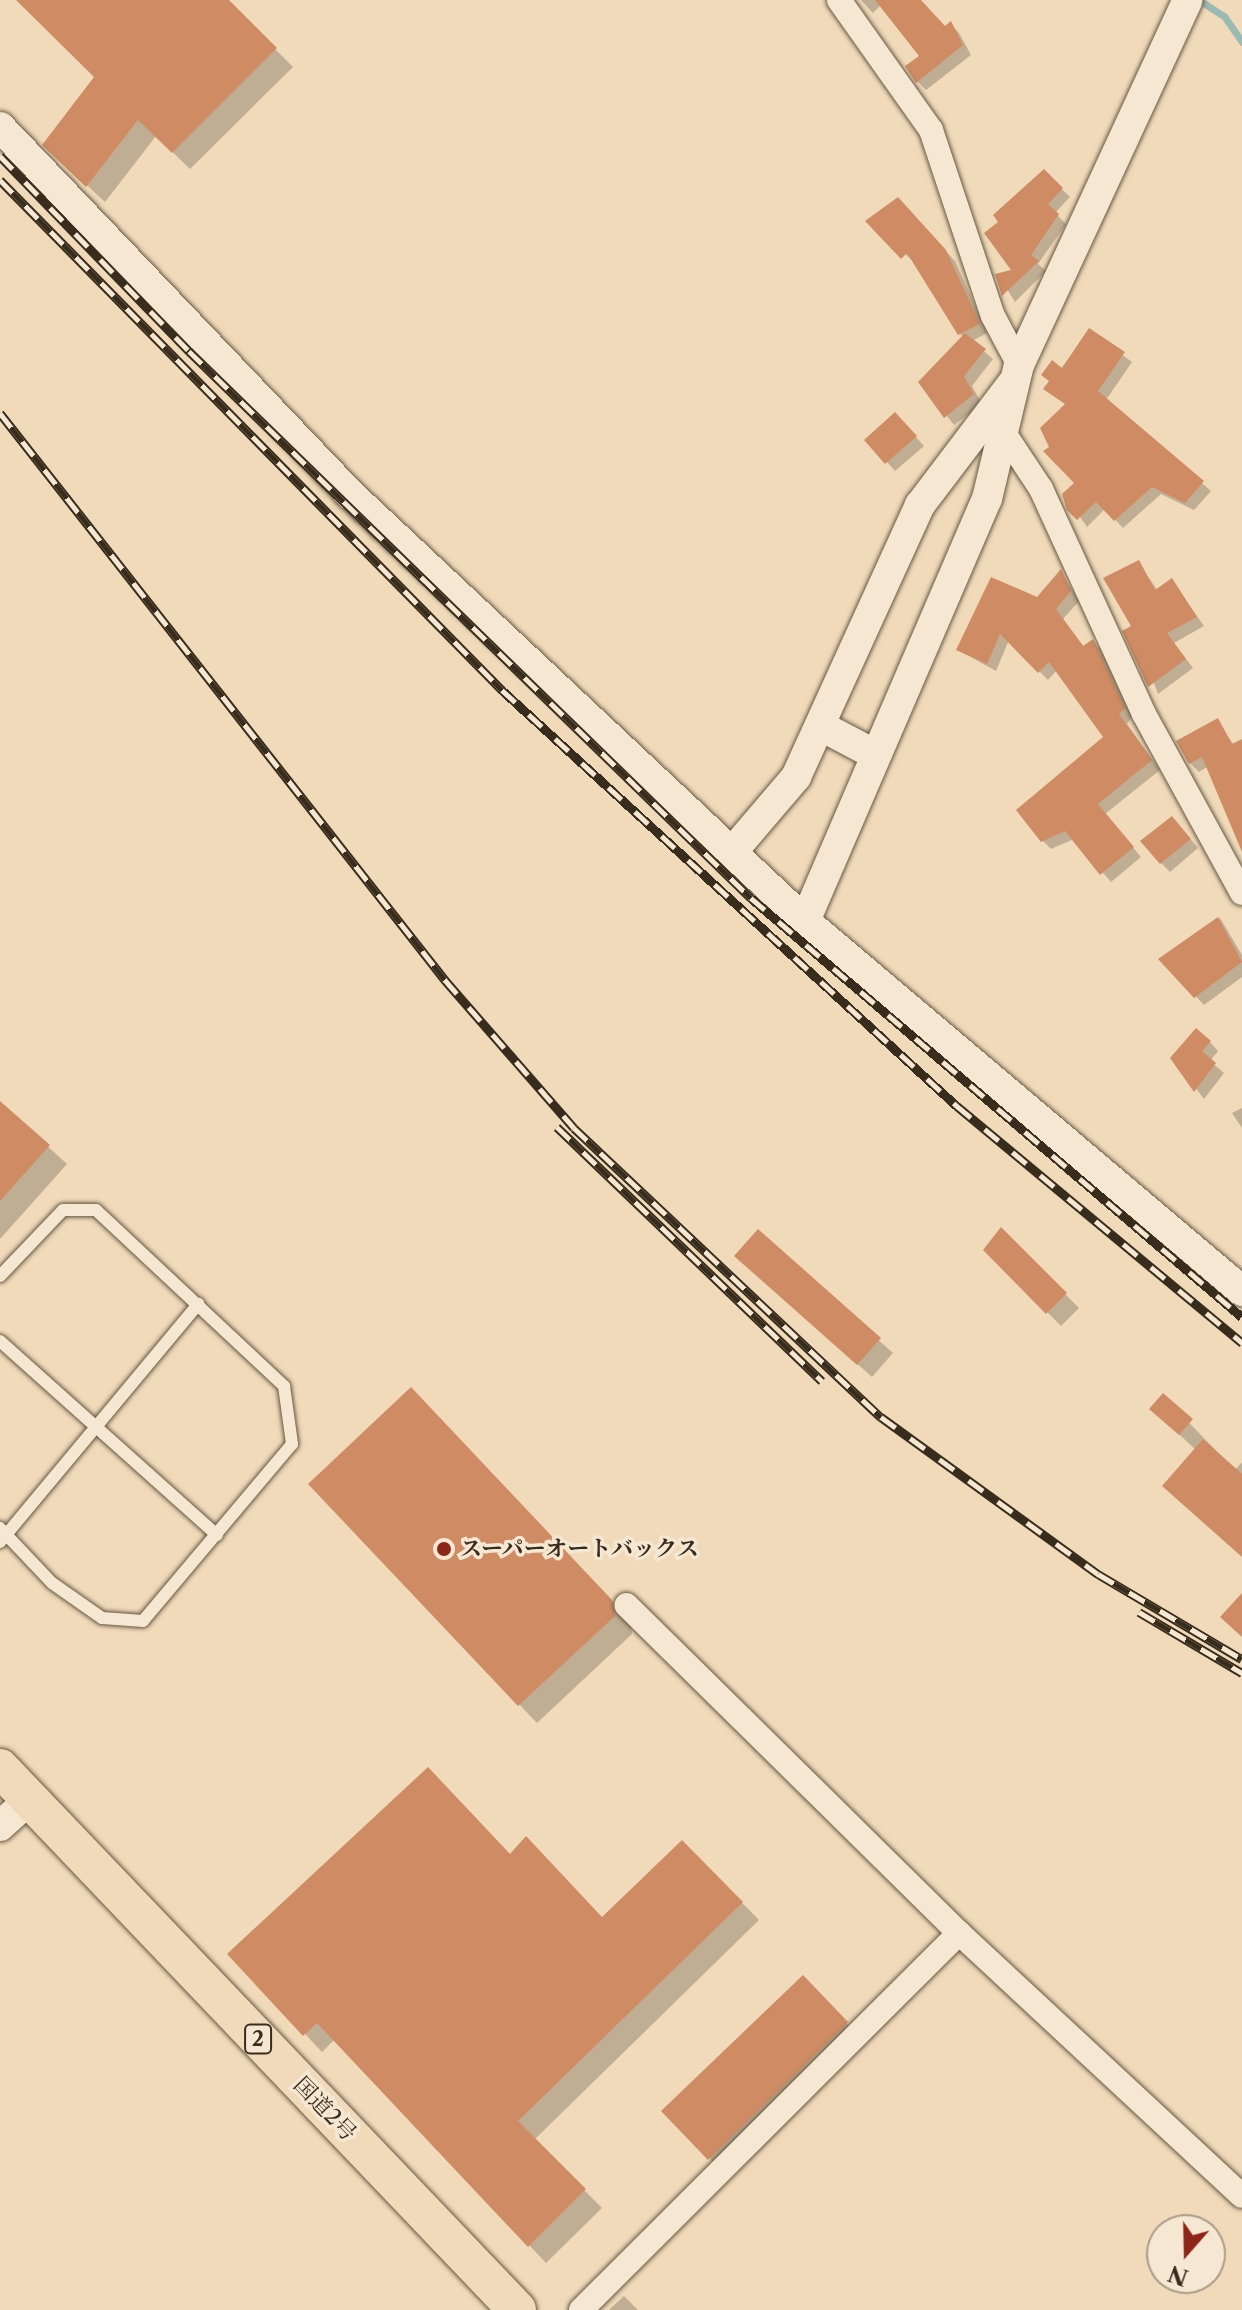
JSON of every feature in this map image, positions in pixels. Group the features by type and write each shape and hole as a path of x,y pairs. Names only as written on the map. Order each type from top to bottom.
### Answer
{"highway":[{"name":"国道2号","path":"0,1768 517,2310"}],"street":[{"path":"839,0 931,130 993,316 1016,374"},
{"path":"805,921 987,499 1016,374 1188,0"},
{"path":"0,127 350,494 805,921 1242,1291"},
{"path":"732,852 796,777 920,505 1016,374"},
{"path":"1002,430 1041,489 1144,714 1242,893"},
{"path":"821,726 876,755"},
{"path":"626,1605 959,1933 1242,2196"},
{"path":"0,1826 29,1800"},
{"path":"581,2310 959,1933"}],"lane":[{"path":"0,1276 63,1210 96,1210 198,1304 284,1386 292,1444 143,1621 102,1618 52,1583 2,1535 198,1304"},
{"path":"0,1341 217,1535"}],"building":[{"path":"16,0 229,0 277,48 172,153 138,120 86,187 42,145 94,77"},
{"path":"875,0 921,0 945,26 951,21 963,45 916,83 905,66 919,56"},
{"path":"1044,169 1063,188 1048,204 1059,214 1031,255 1039,261 1002,296 995,274 1011,270 984,233 998,222 993,215"},
{"path":"898,197 946,250 980,324 958,335 907,253 901,259 865,221"},
{"path":"1089,328 1125,352 1098,391 1204,481 1185,503 1152,487 1114,521 1096,502 1077,520 1067,510 1062,494 1074,483 1043,451 1049,447 1040,428 1065,404 1043,389 1049,381 1041,375 1052,360 1062,368"},
{"path":"965,333 986,349 964,376 974,394 944,418 918,382"},
{"path":"895,412 917,436 885,464 864,440"},
{"path":"1139,560 1155,590 1172,578 1197,617 1167,633 1186,659 1148,687 1122,631 1131,626 1103,578"},
{"path":"1061,569 1071,591 1056,609 1083,646 1093,639 1125,708 1119,714 1152,760 1098,804 1134,847 1100,875 1065,831 1041,842 1016,810 1103,737 1049,662 1038,673 1000,634 987,664 956,650 991,577 1037,597"},
{"path":"1218,718 1232,744 1242,739 1242,852 1202,757 1189,764 1176,741"},
{"path":"1172,816 1191,839 1160,864 1140,841"},
{"path":"1218,917 1242,962 1194,998 1158,959"},
{"path":"1196,1028 1211,1041 1202,1051 1216,1063 1194,1092 1170,1058"},
{"path":"0,1101 50,1145 0,1201"},
{"path":"1001,1227 1067,1293 1046,1314 983,1250"},
{"path":"758,1229 881,1338 857,1365 734,1256"},
{"path":"411,1387 612,1600 615,1616 518,1706 308,1484"},
{"path":"1163,1393 1193,1419 1179,1435 1149,1409"},
{"path":"1203,1439 1242,1474 1242,1557 1162,1486"},
{"path":"1242,1593 1242,1637 1220,1617"},
{"path":"428,1767 510,1854 526,1836 602,1917 682,1840 743,1902 518,2121 586,2189 528,2247 317,2023 303,2036 227,1954"},
{"path":"803,1975 848,2022 708,2160 661,2111"}],"waterway":[{"path":"1199,0 1224,16 1242,42"}],"railway":[{"path":"0,156 189,351 751,898 1242,1317"},
{"path":"0,180 502,690 957,1106 1242,1343"},
{"path":"0,413 445,980 574,1128 881,1417 1098,1574 1242,1659"},
{"path":"557,1127 822,1381"},
{"path":"1139,1612 1242,1673"}],"place":[{"name":"スーパーオートバックス","path":"444,1549"}]}
